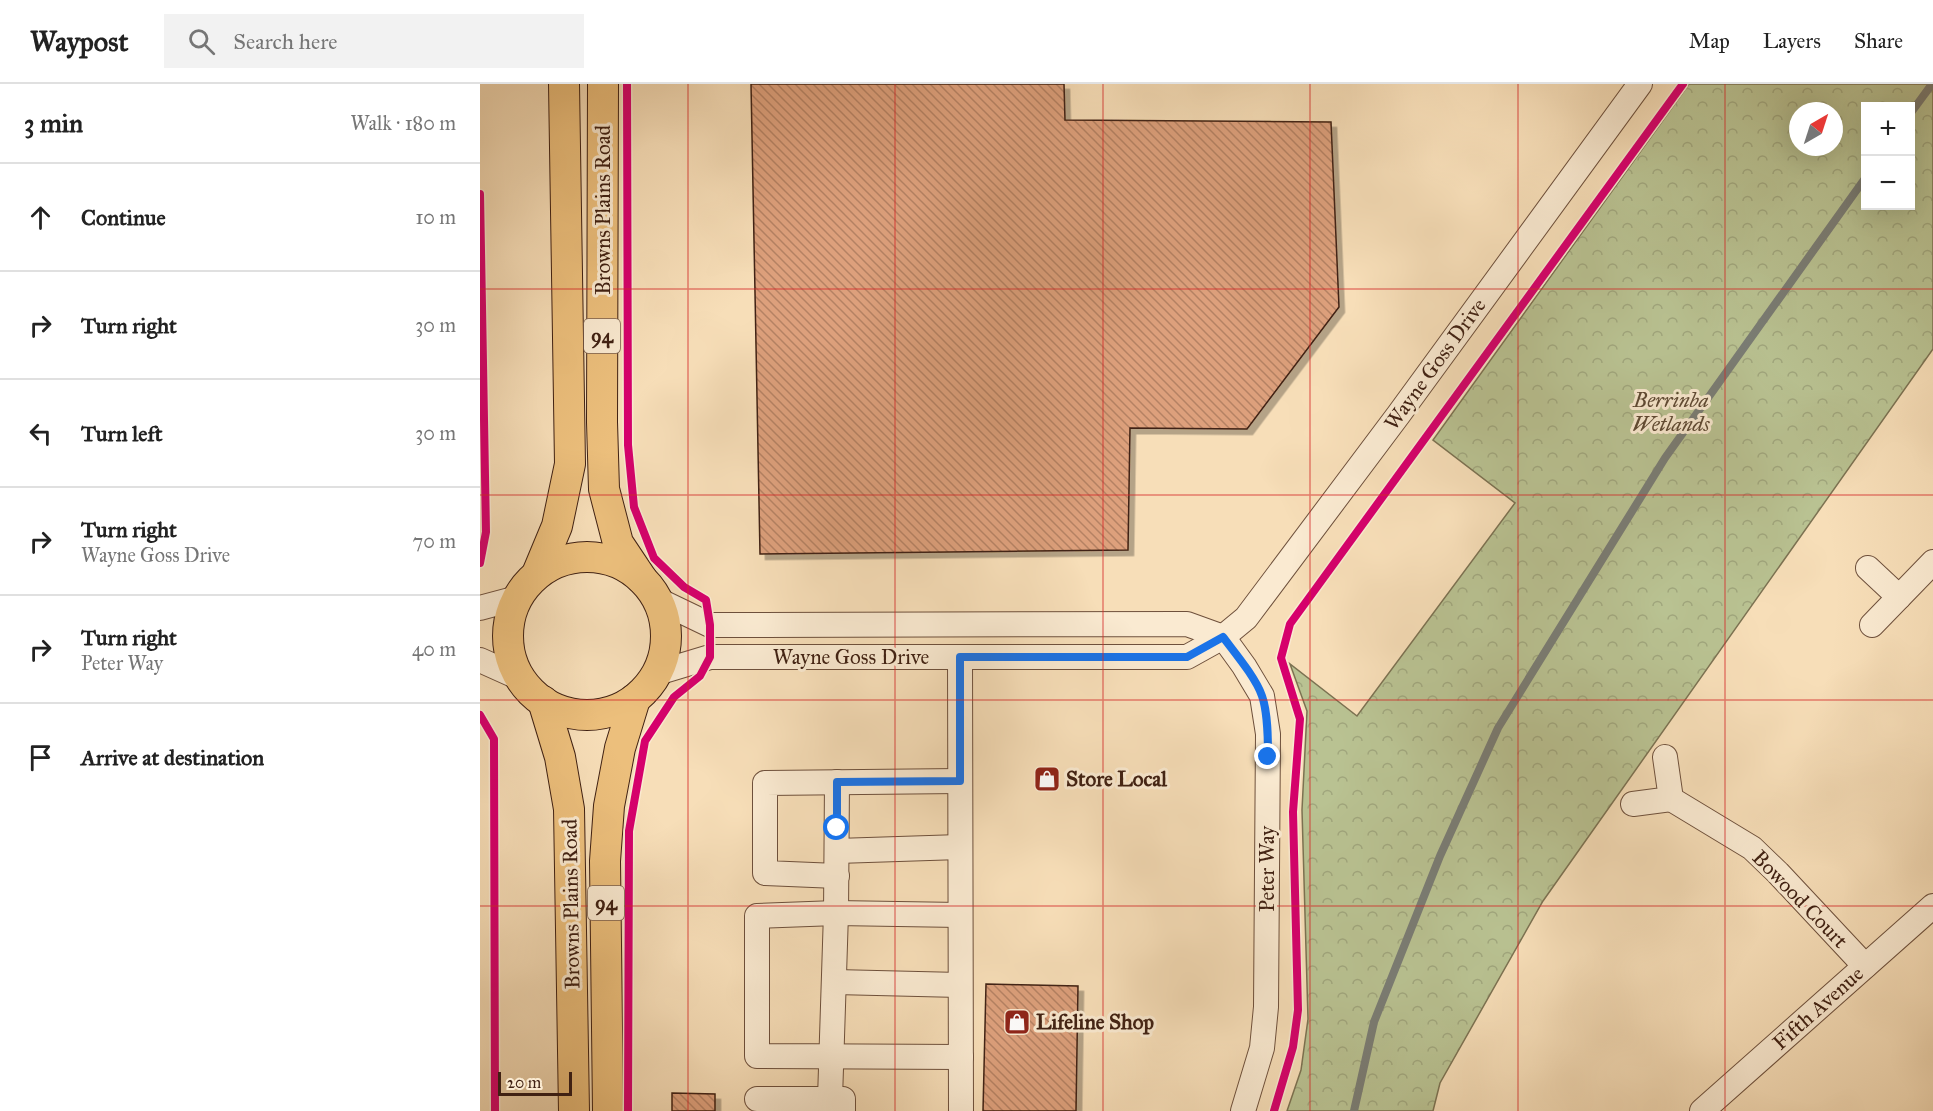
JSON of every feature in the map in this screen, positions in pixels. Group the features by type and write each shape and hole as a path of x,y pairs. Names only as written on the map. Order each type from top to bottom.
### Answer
{"main road":[{"name":"Browns Plains Road","path":"537,574 557,526 570,464 564,84"},
{"name":"Browns Plains Road","path":"603,84 602,422 604,489 618,543 650,590"},
{"name":"94","path":"579,557 602,558 624,566 650,590 665,624 665,649 657,673 635,699 614,710 590,715 565,712 543,701 520,678 512,658 508,638 510,617 517,598 537,574 557,562 579,557"},
{"name":"Browns Plains Road","path":"608,1111 605,861 611,794 620,748 635,699"},
{"name":"Browns Plains Road","path":"543,701 560,757 569,809 574,1111"}],"street":[{"name":"Wayne Goss Drive","path":"657,673 710,657 1187,657 1223,637 1246,618 1399,414 1634,86"},
{"path":"1872,625 1933,562"},
{"path":"1868,568 1899,597"},
{"name":"Wayne Goss Drive","path":"650,590 710,625 1187,624 1223,637"},
{"path":"480,608 517,598"},
{"name":"Peter Way","path":"1223,637 1262,696 1268,734 1266,1007 1262,1048 1243,1111"},
{"path":"960,657 961,1111"},
{"path":"480,660 520,678"},
{"path":"1633,804 1671,799 1665,756"},
{"path":"837,876 765,873 765,783 960,781"},
{"path":"757,1098 836,1105 832,1056 837,782"},
{"name":"Bowood Court","path":"1671,799 1752,848 1865,966"},
{"path":"837,851 960,847"},
{"name":"Fifth Avenue","path":"1702,1111 1933,906"},
{"path":"960,915 836,913 757,916 757,1056 961,1057"},
{"path":"835,982 960,985"}],"green space":[{"name":"Berrinba Wetlands","path":"1689,84 1933,84 1933,349 1543,901 1440,1083 1433,1111 1287,1111 1301,1070 1308,1019 1302,810 1307,711 1290,664 1357,716 1515,503 1433,440"}],"building":[{"path":"751,84 1064,84 1065,120 1331,122 1339,307 1247,429 1130,428 1128,550 760,554"},
{"path":"986,984 1078,986 1076,1111 983,1111"},
{"path":"672,1093 715,1094 715,1111 672,1111"}],"waterway":[{"path":"1915,107 1932,84"},
{"path":"1354,1111 1374,1022 1440,856 1498,728 1665,458 1861,184"}],"cycle path":[{"path":"627,84 628,445 634,507 654,558 684,587 706,600 710,625 710,657 700,676 674,697 645,741 629,831 628,1111"},
{"path":"1274,1111 1293,1047 1298,1010 1293,812 1300,719 1281,658 1290,624 1683,84"},
{"path":"480,194 486,532 480,563"},
{"path":"480,715 494,739 495,1111"}],"place":[{"name":"Store Local","path":"1047,779"},
{"name":"Lifeline Shop","path":"1017,1022"}],"route":[{"path":"837,828 837,782 960,781 960,657 1187,657 1223,637 1262,696 1268,734 1268,757"}]}
